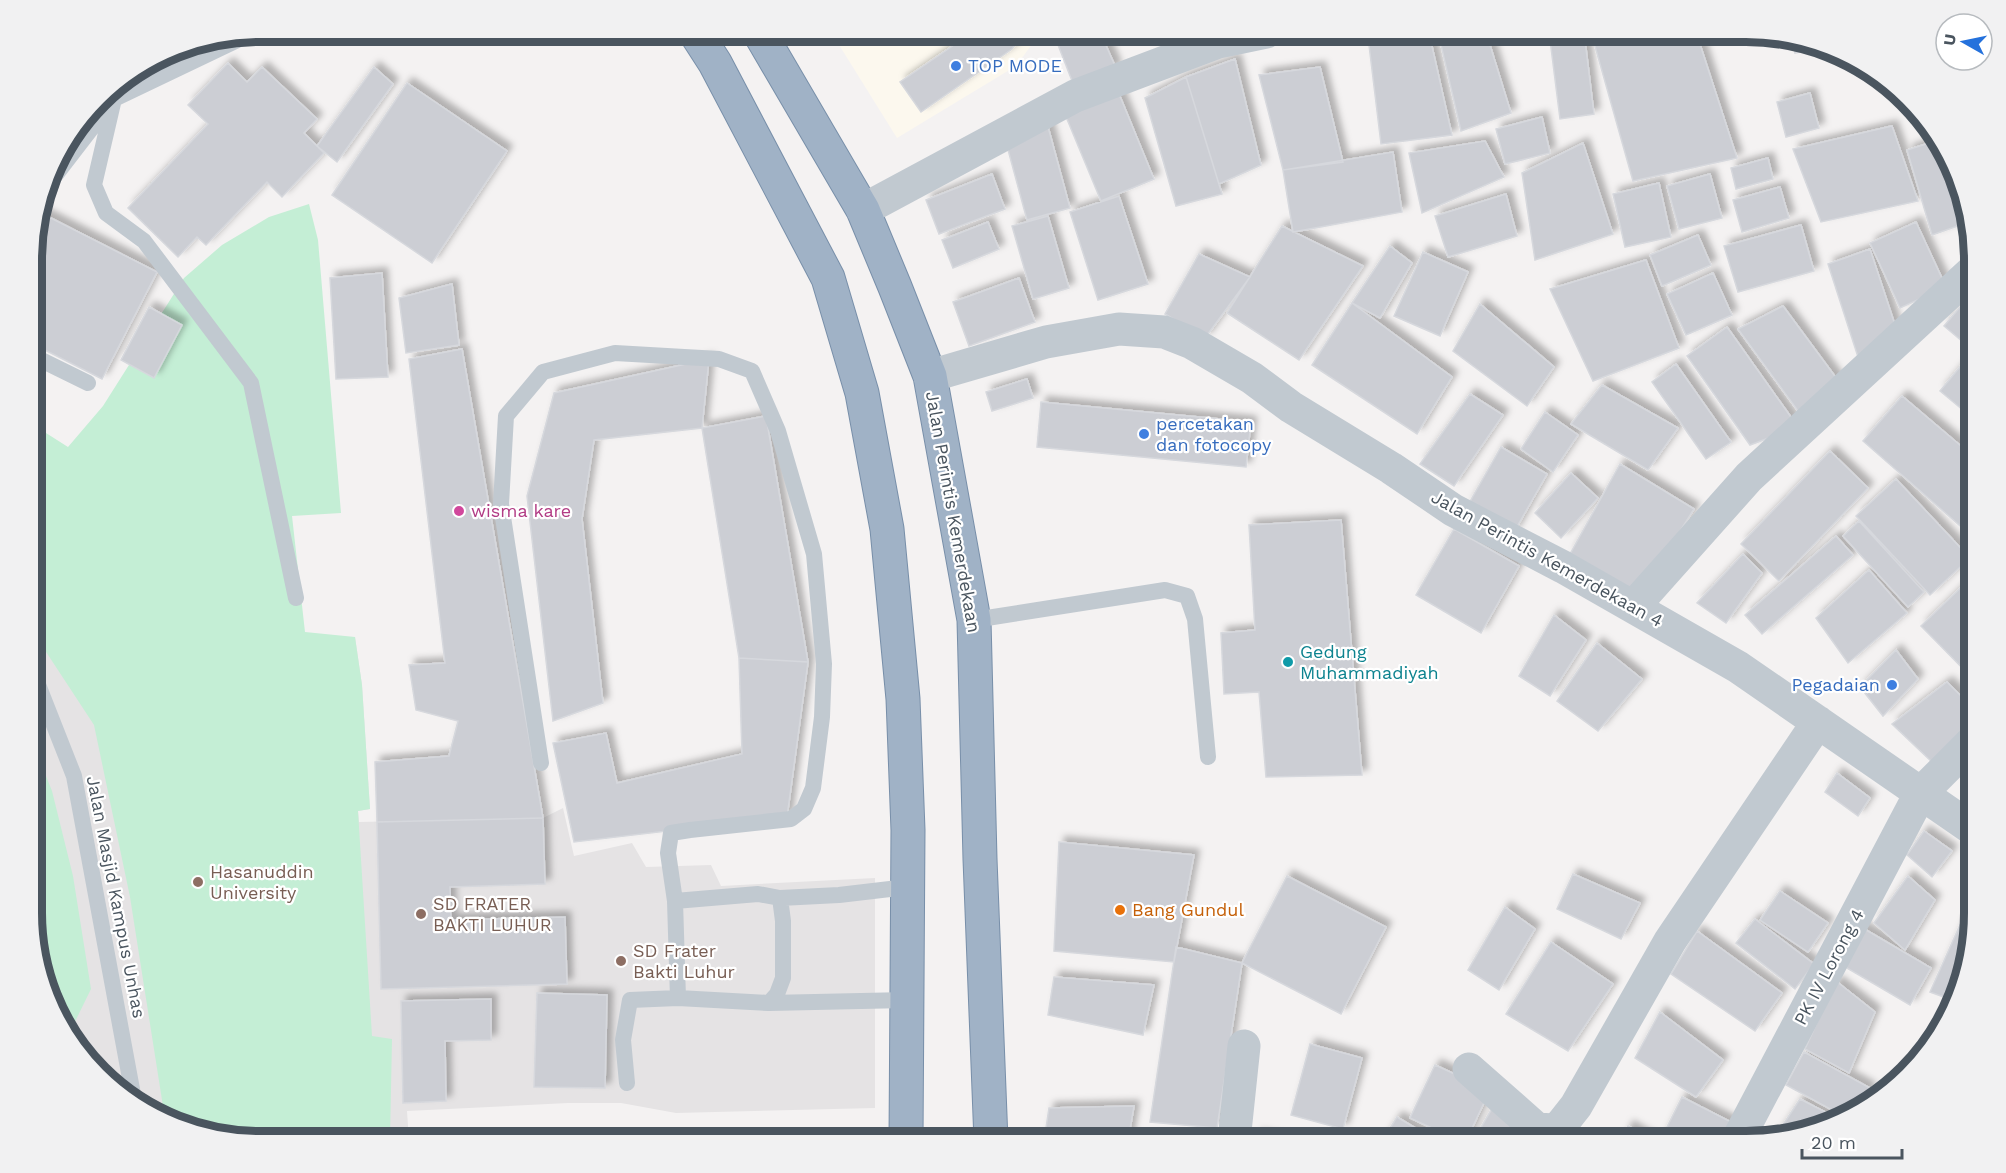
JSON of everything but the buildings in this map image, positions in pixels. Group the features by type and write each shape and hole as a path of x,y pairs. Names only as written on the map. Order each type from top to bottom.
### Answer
{"highway":[{"path":"701,42 715,63 828,278 862,393 887,529 903,699 908,830 906,1131"},
{"name":"Jalan Perintis Kemerdekaan","path":"765,42 863,210 930,376 974,620 991,1131"}],"street":[{"path":"863,210 1075,96 1218,42"},
{"path":"1634,606 1749,477 1964,281"},
{"name":"Jalan Perintis Kemerdekaan 4","path":"930,376 1046,342 1119,329 1164,332 1192,343 1252,378 1291,406 1391,468 1453,510 1553,561 1738,667 1964,823"},
{"path":"1469,1069 1537,1129 1554,1130 1561,1125 1576,1106 1670,941 1818,722"},
{"name":"PK IV Lorong 4","path":"1742,1131 1920,794 1964,750"},
{"path":"1235,1131 1244,1046"}],"lane":[{"path":"63,165 114,99 228,44"},
{"path":"114,99 94,185 106,213 144,241 251,383 296,598"},
{"path":"541,763 501,504 506,416 543,372 615,353 719,359 752,371 778,431 814,554 824,664 822,717 813,788 804,809 791,819 671,833 668,853 675,901 678,998"},
{"path":"42,360 88,383"},
{"path":"974,620 1165,590 1187,596 1195,619 1208,757"},
{"name":"Jalan Masjid Kampus Unhas","path":"42,695 74,776 132,1089"},
{"path":"675,901 758,894 780,898 839,895 908,887"},
{"path":"769,1003 777,994 783,978 783,921 780,898"},
{"path":"627,1083 623,1040 630,1000 678,998 769,1003 907,1000"}],"shaded area":[{"path":"837,42 1034,42 1016,66 897,138"},
{"path":"42,539 199,700 355,637 362,685 370,809 358,811 359,822 543,818 563,808 574,856 632,843 646,867 711,865 721,886 875,878 875,1108 676,1113 621,1103 568,1103 407,1111 408,1131 246,1131 203,1124 163,1109 127,1086 96,1057 71,1022 49,970 42,927"}],"green space":[{"path":"309,204 318,240 341,513 292,516 305,632 355,637 362,685 370,809 358,811 372,1036 392,1039 390,1131 246,1131 203,1124 163,1109 130,897 94,725 42,646 42,430 68,447 103,406 184,278 222,245 269,217"},
{"path":"42,766 52,791 73,876 91,989 73,1025 64,1010 49,970 42,927"}],"place":[{"name":"TOP MODE","path":"956,66"},
{"name":"percetakan dan fotocopy","path":"1144,434"},
{"name":"wisma kare","path":"459,511"},
{"name":"Gedung Muhammadiyah","path":"1288,662"},
{"name":"Pegadaian","path":"1892,685"},
{"name":"Hasanuddin University","path":"198,882"},
{"name":"Bang Gundul","path":"1120,910"},
{"name":"SD FRATER BAKTI LUHUR","path":"421,914"},
{"name":"SD Frater Bakti Luhur","path":"621,961"}]}
